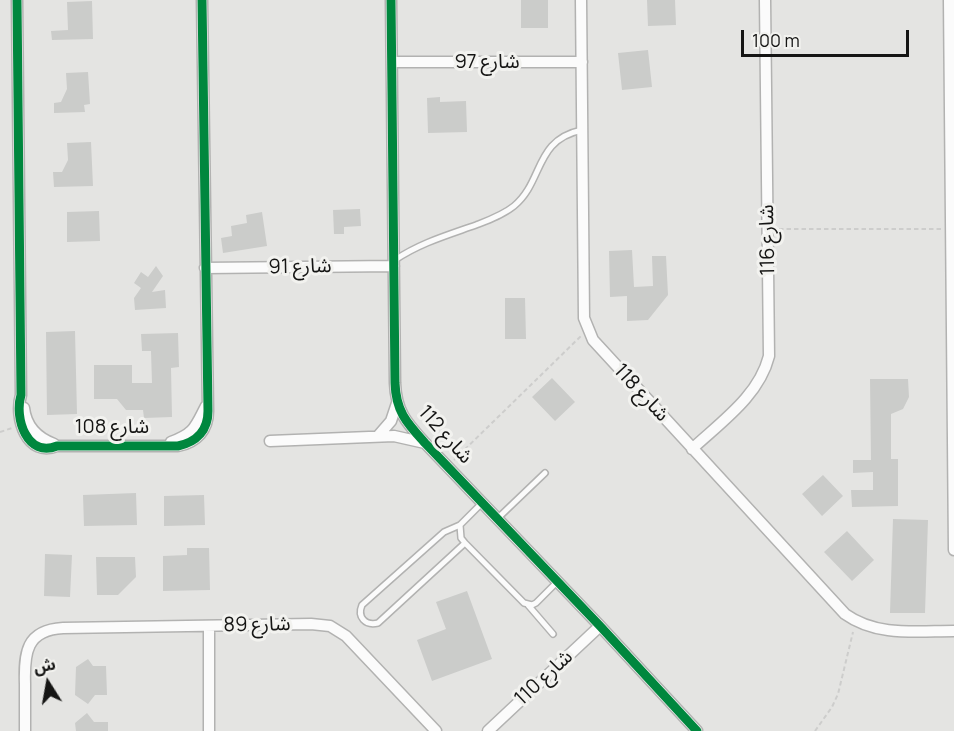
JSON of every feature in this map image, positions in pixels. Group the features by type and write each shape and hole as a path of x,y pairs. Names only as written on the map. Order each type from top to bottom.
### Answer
{"street":[{"name":"شارع 108","path":"17,0 21,395 18,415 23,431 35,443 48,448 186,444 203,432 208,418 202,0"},
{"name":"شارع 112","path":"391,0 397,403 404,418 425,443 558,581 697,731"},
{"name":"شارع 118","path":"581,0 584,311 587,330 600,350 845,614 855,621 879,630 954,631"},
{"name":"شارع 116","path":"692,449 758,385 769,356 765,0"},
{"path":"948,0 954,550"},
{"name":"شارع 97","path":"392,62 582,62"},
{"name":"شارع 91","path":"205,268 394,263"},
{"name":"شارع 108","path":"21,395 25,414 32,430 57,446"},
{"path":"378,436 392,421 397,403"},
{"path":"270,441 378,436 402,437 425,443"},
{"name":"شارع 89","path":"25,731 25,654 35,637 44,632 53,629 320,624 339,630 352,641 436,731"},
{"path":"208,626 209,731"},
{"name":"شارع 110","path":"488,731 600,626"}],"lane":[{"path":"394,263 423,244 505,212 522,197 552,144 571,132 582,130"},
{"path":"498,518 545,473"},
{"path":"465,543 378,623 372,624 363,620 360,610 365,601 444,532 460,525 483,503"},
{"path":"460,525 460,538 528,605 553,634"},
{"path":"528,605 536,603 558,581"}],"path":[{"path":"767,229 951,229"},
{"path":"448,466 587,330"},
{"path":"0,432 20,424"},
{"path":"815,731 838,694 855,621"}],"building":[{"path":"521,0 548,0 548,28 521,28"},
{"path":"647,0 675,0 676,25 648,26"},
{"path":"92,1 93,39 52,40 51,31 68,30 67,2"},
{"path":"648,50 652,87 622,90 618,53"},
{"path":"88,72 90,104 84,105 85,112 54,113 54,103 61,102 67,89 66,73"},
{"path":"440,97 440,102 466,101 467,132 428,133 427,98"},
{"path":"91,142 93,186 54,187 53,172 62,172 68,160 67,143"},
{"path":"360,209 361,226 344,227 344,234 334,234 333,210"},
{"path":"99,211 100,241 67,242 67,212"},
{"path":"262,212 267,246 223,253 221,238 232,236 231,226 247,223 246,215"},
{"path":"632,250 634,287 653,286 652,256 666,256 668,295 648,320 627,321 627,296 610,297 609,251"},
{"path":"156,266 163,276 152,292 165,290 166,308 135,310 134,298 141,288 134,283 141,272 148,277"},
{"path":"505,298 525,298 526,339 505,339"},
{"path":"75,331 77,414 47,415 46,332"},
{"path":"178,333 179,367 171,368 172,417 144,418 143,410 126,410 117,399 94,399 94,365 132,365 132,383 152,383 151,351 142,351 141,334"},
{"path":"552,378 575,402 555,421 532,397"},
{"path":"870,379 908,379 909,397 903,409 891,414 891,459 898,459 898,506 852,507 851,490 873,490 873,472 853,473 853,460 871,460"},
{"path":"823,475 843,496 822,516 802,494"},
{"path":"136,493 137,525 84,526 83,495"},
{"path":"204,495 205,525 164,526 164,496"},
{"path":"893,519 928,520 925,613 890,613"},
{"path":"847,531 874,560 852,581 824,552"},
{"path":"187,548 209,548 210,590 163,591 163,556 187,555"},
{"path":"45,554 72,555 70,597 44,596"},
{"path":"96,557 135,557 136,577 118,595 97,595"},
{"path":"467,591 492,659 432,681 417,640 446,629 436,602"},
{"path":"88,659 93,666 106,666 107,695 95,695 88,704 75,695 76,667"},
{"path":"87,713 94,722 108,722 108,731 76,731 75,723"}],"cycle path":[{"path":"17,0 21,395 19,414 25,434 38,446 47,448 57,446 178,446 191,442 206,424 208,411 202,0"},
{"path":"391,0 395,383 400,409 408,423 425,443 697,731"}]}
